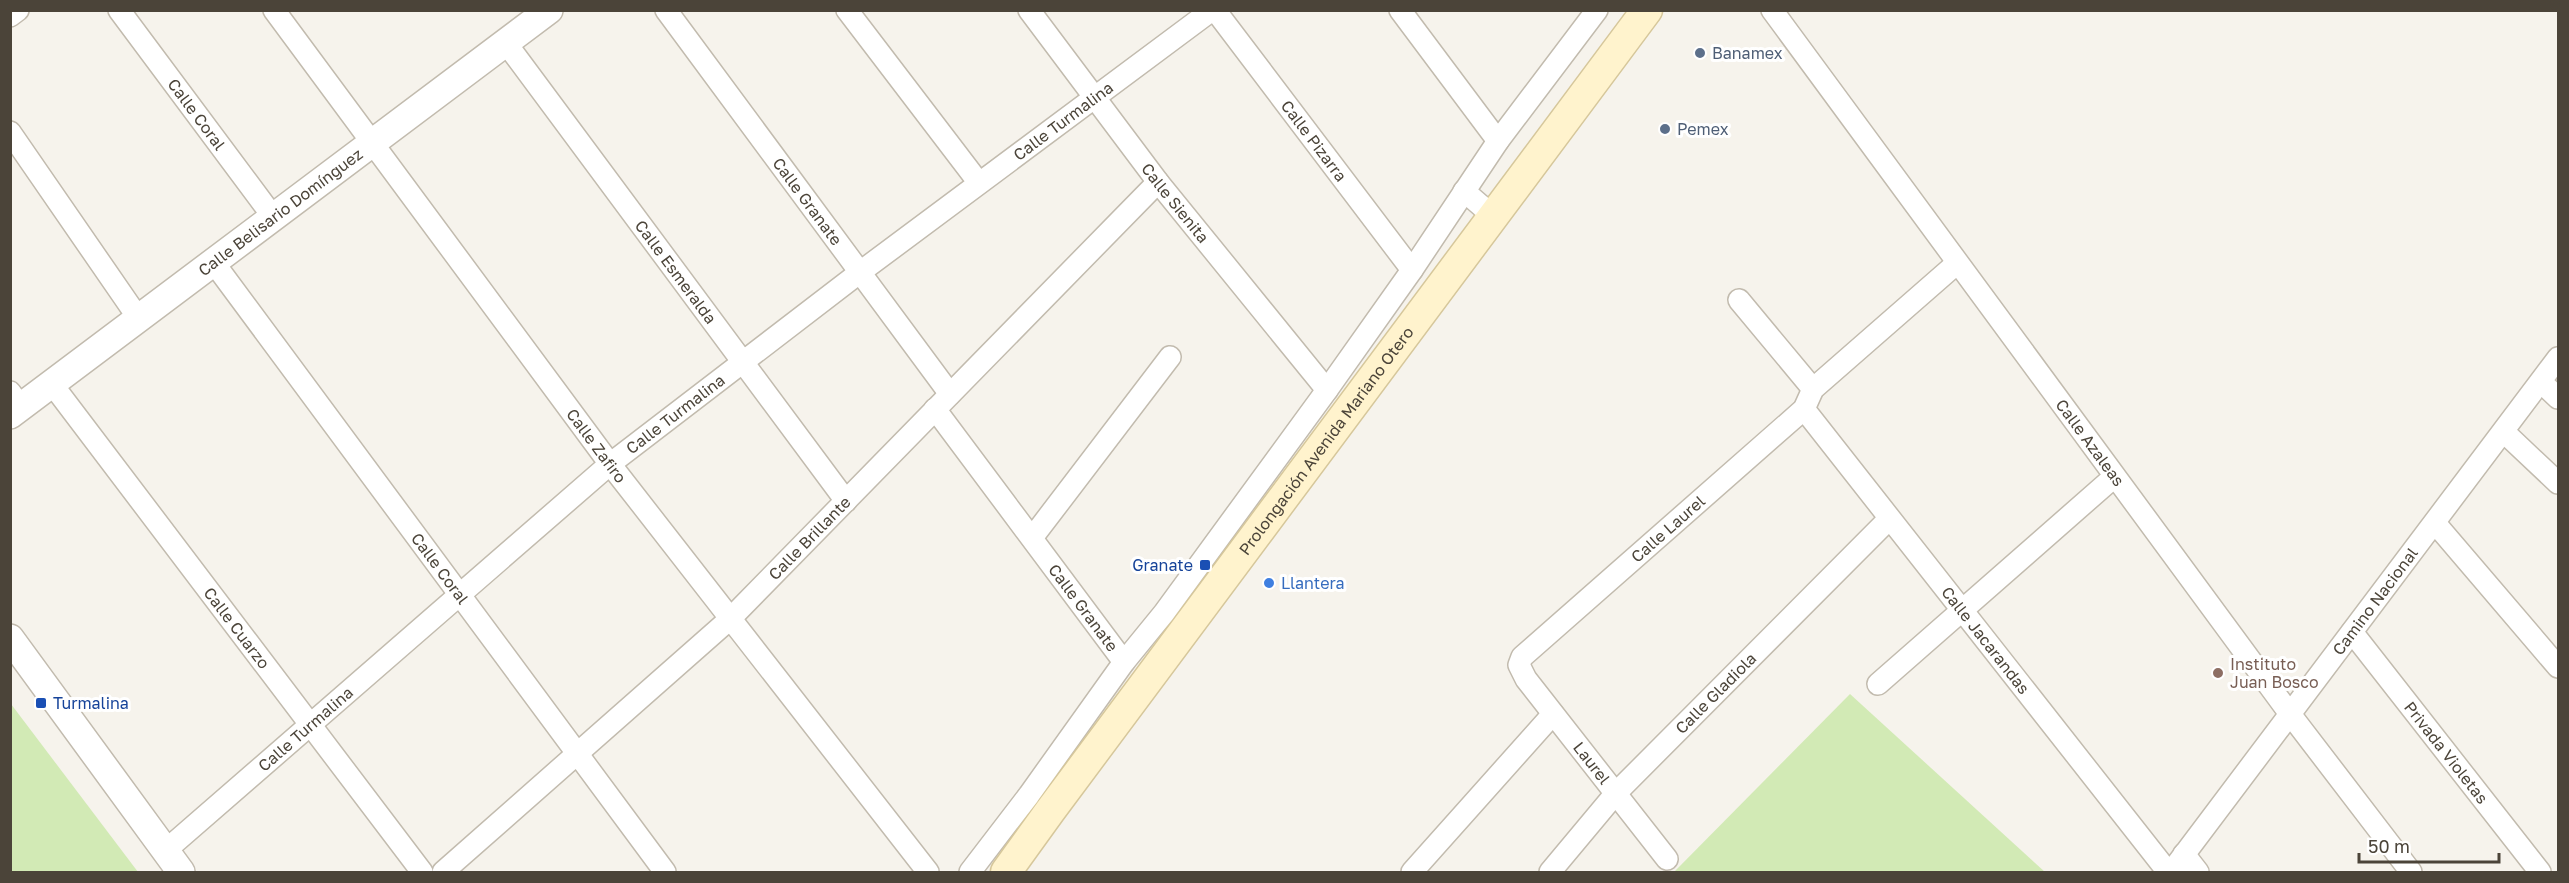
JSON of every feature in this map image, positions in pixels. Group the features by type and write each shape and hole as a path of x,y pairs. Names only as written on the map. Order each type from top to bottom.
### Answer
{"main road":[{"name":"Prolongación Avenida Mariano Otero","path":"1006,873 1647,10"}],"street":[{"path":"10,16 18,10"},
{"name":"Calle Coral","path":"119,10 274,218"},
{"name":"Calle Belisario Domínguez","path":"14,405 52,384 549,10"},
{"name":"Calle Granate","path":"666,10 859,273 1032,538 1124,662"},
{"path":"847,10 979,183"},
{"name":"Calle Sienita","path":"1029,10 1158,182 1327,390"},
{"name":"Calle Turmalina","path":"165,851 610,464 859,273 1214,10"},
{"name":"Calle Pizarra","path":"1214,10 1412,270"},
{"path":"1400,10 1498,141"},
{"path":"970,873 1327,390 1412,270 1498,141 1597,10"},
{"name":"Calle Azaleas","path":"1772,10 1956,264 2290,714 2412,873"},
{"name":"Calle Zafiro","path":"285,14 373,144 610,464 928,873"},
{"name":"Calle Esmeralda","path":"507,43 846,501"},
{"path":"10,132 139,319"},
{"name":"Calle Brillante","path":"443,873 731,618 1158,182"},
{"path":"1464,191 1493,216"},
{"name":"Calle Coral","path":"214,263 665,873"},
{"name":"Calle Laurel","path":"1519,665 1529,650 1804,409 1813,389 1956,264"},
{"path":"1739,300 1813,389"},
{"path":"1032,538 1170,357"},
{"name":"Camino Nacional","path":"2169,873 2559,358"},
{"path":"2541,382 2559,398"},
{"name":"Calle Cuarzo","path":"52,384 422,873"},
{"name":"Calle Jacarandas","path":"1804,409 2169,873"},
{"path":"2504,432 2559,483"},
{"path":"1878,684 1960,609 2114,477"},
{"name":"Calle Gladiola","path":"1550,873 1616,794 1889,519"},
{"path":"2435,523 2559,666"},
{"name":"Privada Violetas","path":"2352,632 2540,873"},
{"path":"10,638 181,873"},
{"name":"Laurel","path":"1519,665 1526,680 1667,859"},
{"path":"1412,873 1553,714"},
{"path":"2184,854 2198,873"}],"green space":[{"path":"1850,694 2045,872 1674,872"},
{"path":"11,704 138,872 11,872"}],"place":[{"name":"Banamex","path":"1700,53"},
{"name":"Pemex","path":"1665,129"},
{"name":"Granate","path":"1205,565"},
{"name":"Llantera","path":"1269,583"},
{"name":"Instituto Juan Bosco","path":"2218,673"},
{"name":"Turmalina","path":"41,703"}]}
